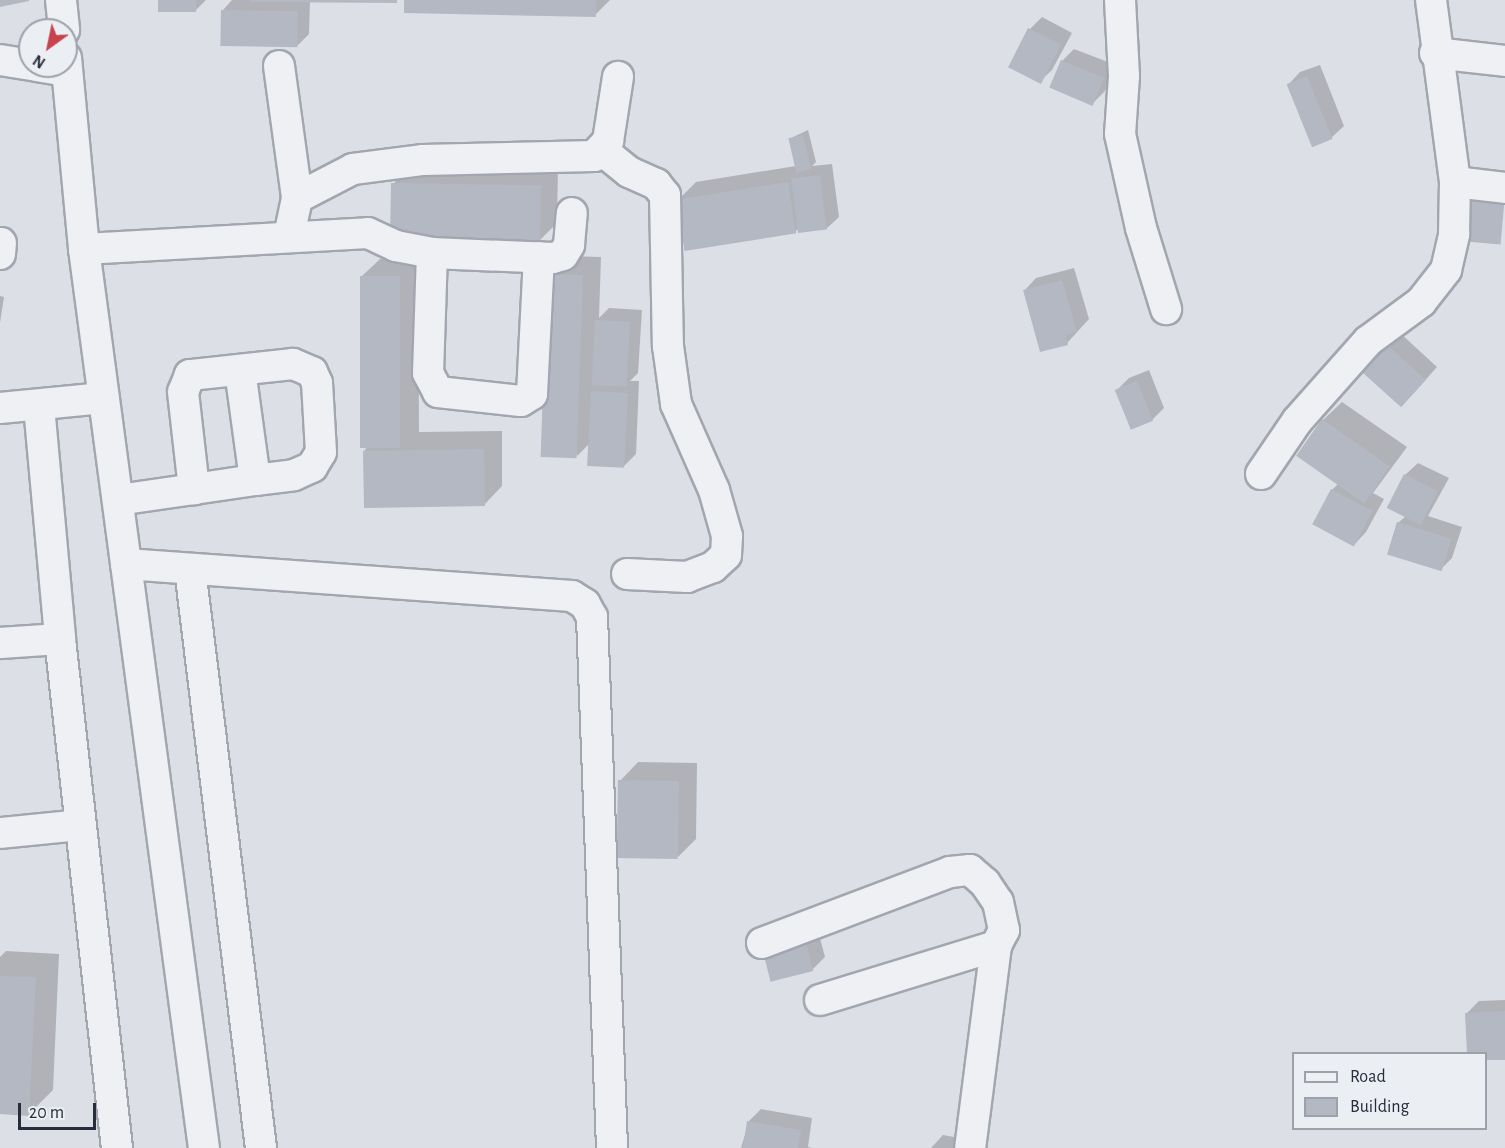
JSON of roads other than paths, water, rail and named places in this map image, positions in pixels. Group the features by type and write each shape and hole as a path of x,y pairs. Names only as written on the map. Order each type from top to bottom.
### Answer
{"street":[{"path":"61,0 63,18"},
{"path":"1120,0 1124,76 1120,134 1141,228 1166,309"},
{"path":"1261,474 1296,421 1368,340 1421,302 1446,270 1454,234 1455,182 1435,53 1431,0"},
{"path":"1435,53 1505,61"},
{"path":"0,60 18,63"},
{"path":"279,66 297,198 289,236"},
{"path":"297,198 353,169 423,160 594,156 603,151 618,77"},
{"path":"68,78 84,249 204,1148"},
{"path":"603,151 629,172 656,184 665,195 668,346 676,404 714,490 727,536 726,555 713,567 687,577 627,574"},
{"path":"1455,182 1505,188"},
{"path":"84,249 368,233 396,246 432,253 539,258 563,255 569,245 572,213"},
{"path":"432,253 428,373 438,392 521,401 532,394 539,258"},
{"path":"118,500 294,475 312,467 321,452 317,383 312,372 293,364 190,375 183,392 194,489"},
{"path":"240,370 255,480"},
{"path":"0,408 104,398"},
{"path":"39,406 60,639 117,1148"},
{"path":"126,564 572,596 585,604 592,617 612,1148"},
{"path":"190,569 261,1148"},
{"path":"0,643 60,639"},
{"path":"0,833 80,825"},
{"path":"762,943 950,872 970,870 985,883 1004,918 996,946 970,1148"},
{"path":"820,1000 996,946"}]}
